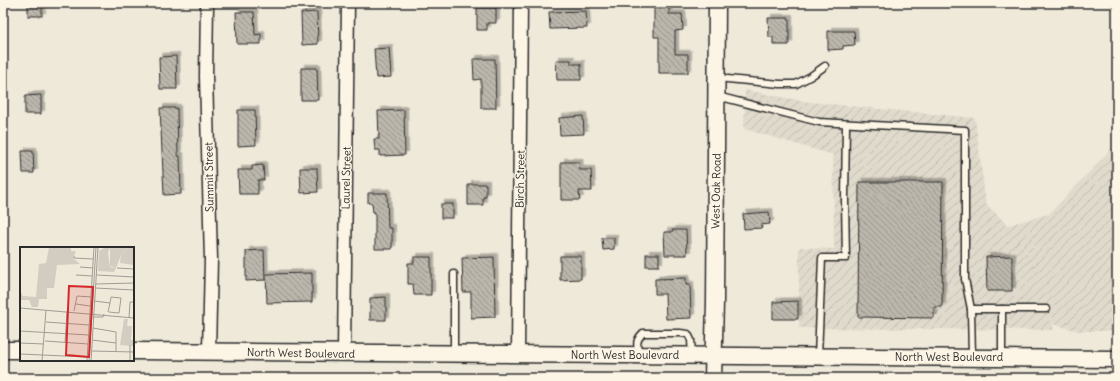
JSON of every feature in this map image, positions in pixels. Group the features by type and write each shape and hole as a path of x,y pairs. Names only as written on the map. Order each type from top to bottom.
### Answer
{"main road":[{"name":"West Oak Road","path":"713,378 717,3"},
{"path":"3,350 20,350"},
{"name":"North West Boulevard","path":"134,351 1117,359"}],"street":[{"name":"Summit Street","path":"207,3 206,76 211,259 209,352"},
{"name":"Laurel Street","path":"344,353 348,3"},
{"name":"Birch Street","path":"518,355 521,3"}],"lane":[{"path":"717,78 780,84 796,84 812,76 825,66"},
{"path":"717,96 819,122 965,130 965,279 971,309 972,358"},
{"path":"818,356 822,258 846,258 846,124"},
{"path":"454,274 454,354"},
{"path":"971,309 1046,309"},
{"path":"1002,309 1002,358"},
{"path":"640,355 637,344 638,338 643,333 680,333 688,334 691,340 692,356"}],"shaded area":[{"path":"745,90 809,102 975,118 986,204 1008,225 1049,214 1117,143 1117,331 1078,331 1053,324 1053,330 799,328 799,247 834,249 833,155 744,129"}],"building":[{"path":"28,3 42,3 42,16 28,16"},
{"path":"654,7 669,7 669,14 682,14 683,30 675,31 675,54 688,54 688,73 659,73 659,37 654,37"},
{"path":"477,8 496,8 496,23 487,23 487,30 477,30"},
{"path":"586,11 587,28 550,29 549,12"},
{"path":"236,12 254,12 255,35 261,34 261,44 237,44"},
{"path":"317,12 318,44 302,45 301,13"},
{"path":"768,18 789,18 789,45 773,45 773,37 769,37"},
{"path":"828,31 854,31 855,45 843,46 843,49 828,50"},
{"path":"389,48 391,77 376,78 374,49"},
{"path":"176,56 177,89 160,89 159,57"},
{"path":"473,59 495,59 496,108 481,108 481,79 474,80"},
{"path":"556,60 571,60 571,64 581,64 581,80 557,80"},
{"path":"301,68 317,68 318,100 301,100"},
{"path":"41,95 41,114 25,114 25,96"},
{"path":"160,108 177,108 178,156 180,156 181,194 164,195"},
{"path":"238,110 255,110 256,145 238,146"},
{"path":"404,110 405,155 380,156 380,150 375,150 374,139 379,139 378,111"},
{"path":"583,116 584,134 560,135 559,118"},
{"path":"22,151 33,151 34,173 23,173"},
{"path":"561,162 579,162 580,170 591,170 592,191 579,191 580,200 561,200"},
{"path":"263,165 264,180 258,180 258,194 239,194 238,170 252,170 252,166"},
{"path":"300,168 317,168 318,192 301,193"},
{"path":"859,182 943,182 942,307 934,307 934,318 858,317"},
{"path":"468,184 486,184 486,197 483,197 483,205 468,205"},
{"path":"368,193 387,193 388,228 392,228 392,249 375,249 375,212 373,212 372,203 368,203"},
{"path":"441,204 453,204 453,218 441,218"},
{"path":"769,212 770,224 761,225 762,228 744,229 743,214"},
{"path":"672,230 686,230 687,255 665,255 664,232 672,232"},
{"path":"602,238 614,238 614,249 603,250"},
{"path":"264,250 265,280 246,281 246,251"},
{"path":"646,254 659,254 659,266 646,266"},
{"path":"560,256 581,256 581,279 560,280"},
{"path":"1012,256 1012,291 987,291 986,257"},
{"path":"414,257 431,257 431,295 414,295 413,284 408,284 408,263 414,263"},
{"path":"494,257 495,317 471,318 471,292 463,292 462,258"},
{"path":"312,273 312,302 267,303 266,274"},
{"path":"686,278 686,285 690,285 691,318 666,319 665,294 655,294 655,279"},
{"path":"386,297 386,320 370,320 370,298"},
{"path":"798,301 798,319 773,319 773,302"}]}
